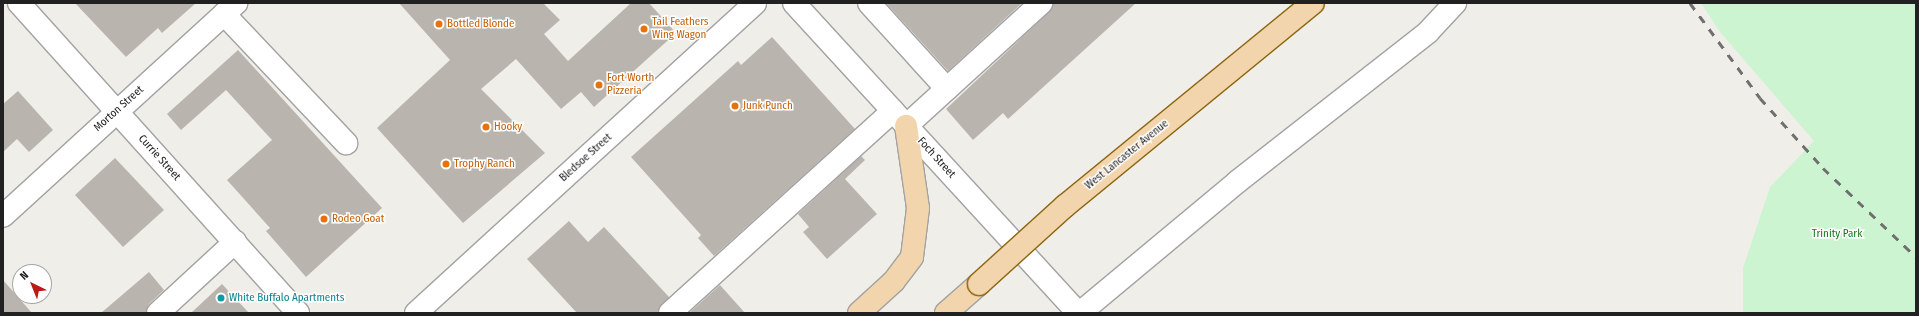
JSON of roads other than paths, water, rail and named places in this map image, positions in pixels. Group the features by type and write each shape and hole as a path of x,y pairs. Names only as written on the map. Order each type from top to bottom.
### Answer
{"main road":[{"name":"West Lancaster Avenue","path":"946,313 1065,206 1312,3"},
{"path":"859,313 894,281 912,257 918,208 900,118"}],"street":[{"name":"Currie Street","path":"19,3 298,313"},
{"name":"Bledsoe Street","path":"416,313 756,3"},
{"name":"Foch Street","path":"794,3 1079,313"},
{"path":"869,3 947,89"},
{"path":"670,313 900,118 947,89 1041,3"},
{"path":"1079,313 1237,182 1428,32 1455,3"},
{"name":"Morton Street","path":"3,216 230,8"},
{"path":"230,8 346,143"},
{"path":"158,313 235,242"}],"railway":[{"path":"1690,3 1760,98 1823,168 1916,257"}],"place":[{"name":"Bottled Blonde","path":"439,24"},
{"name":"Tail Feathers Wing Wagon","path":"644,29"},
{"name":"Fort Worth Pizzeria","path":"599,85"},
{"name":"Junk Punch","path":"735,106"},
{"name":"Hooky","path":"486,127"},
{"name":"Trophy Ranch","path":"446,164"},
{"name":"Rodeo Goat","path":"324,219"},
{"name":"White Buffalo Apartments","path":"221,298"}],"park label":[{"name":"Trinity Park","path":"1837,234"}]}
